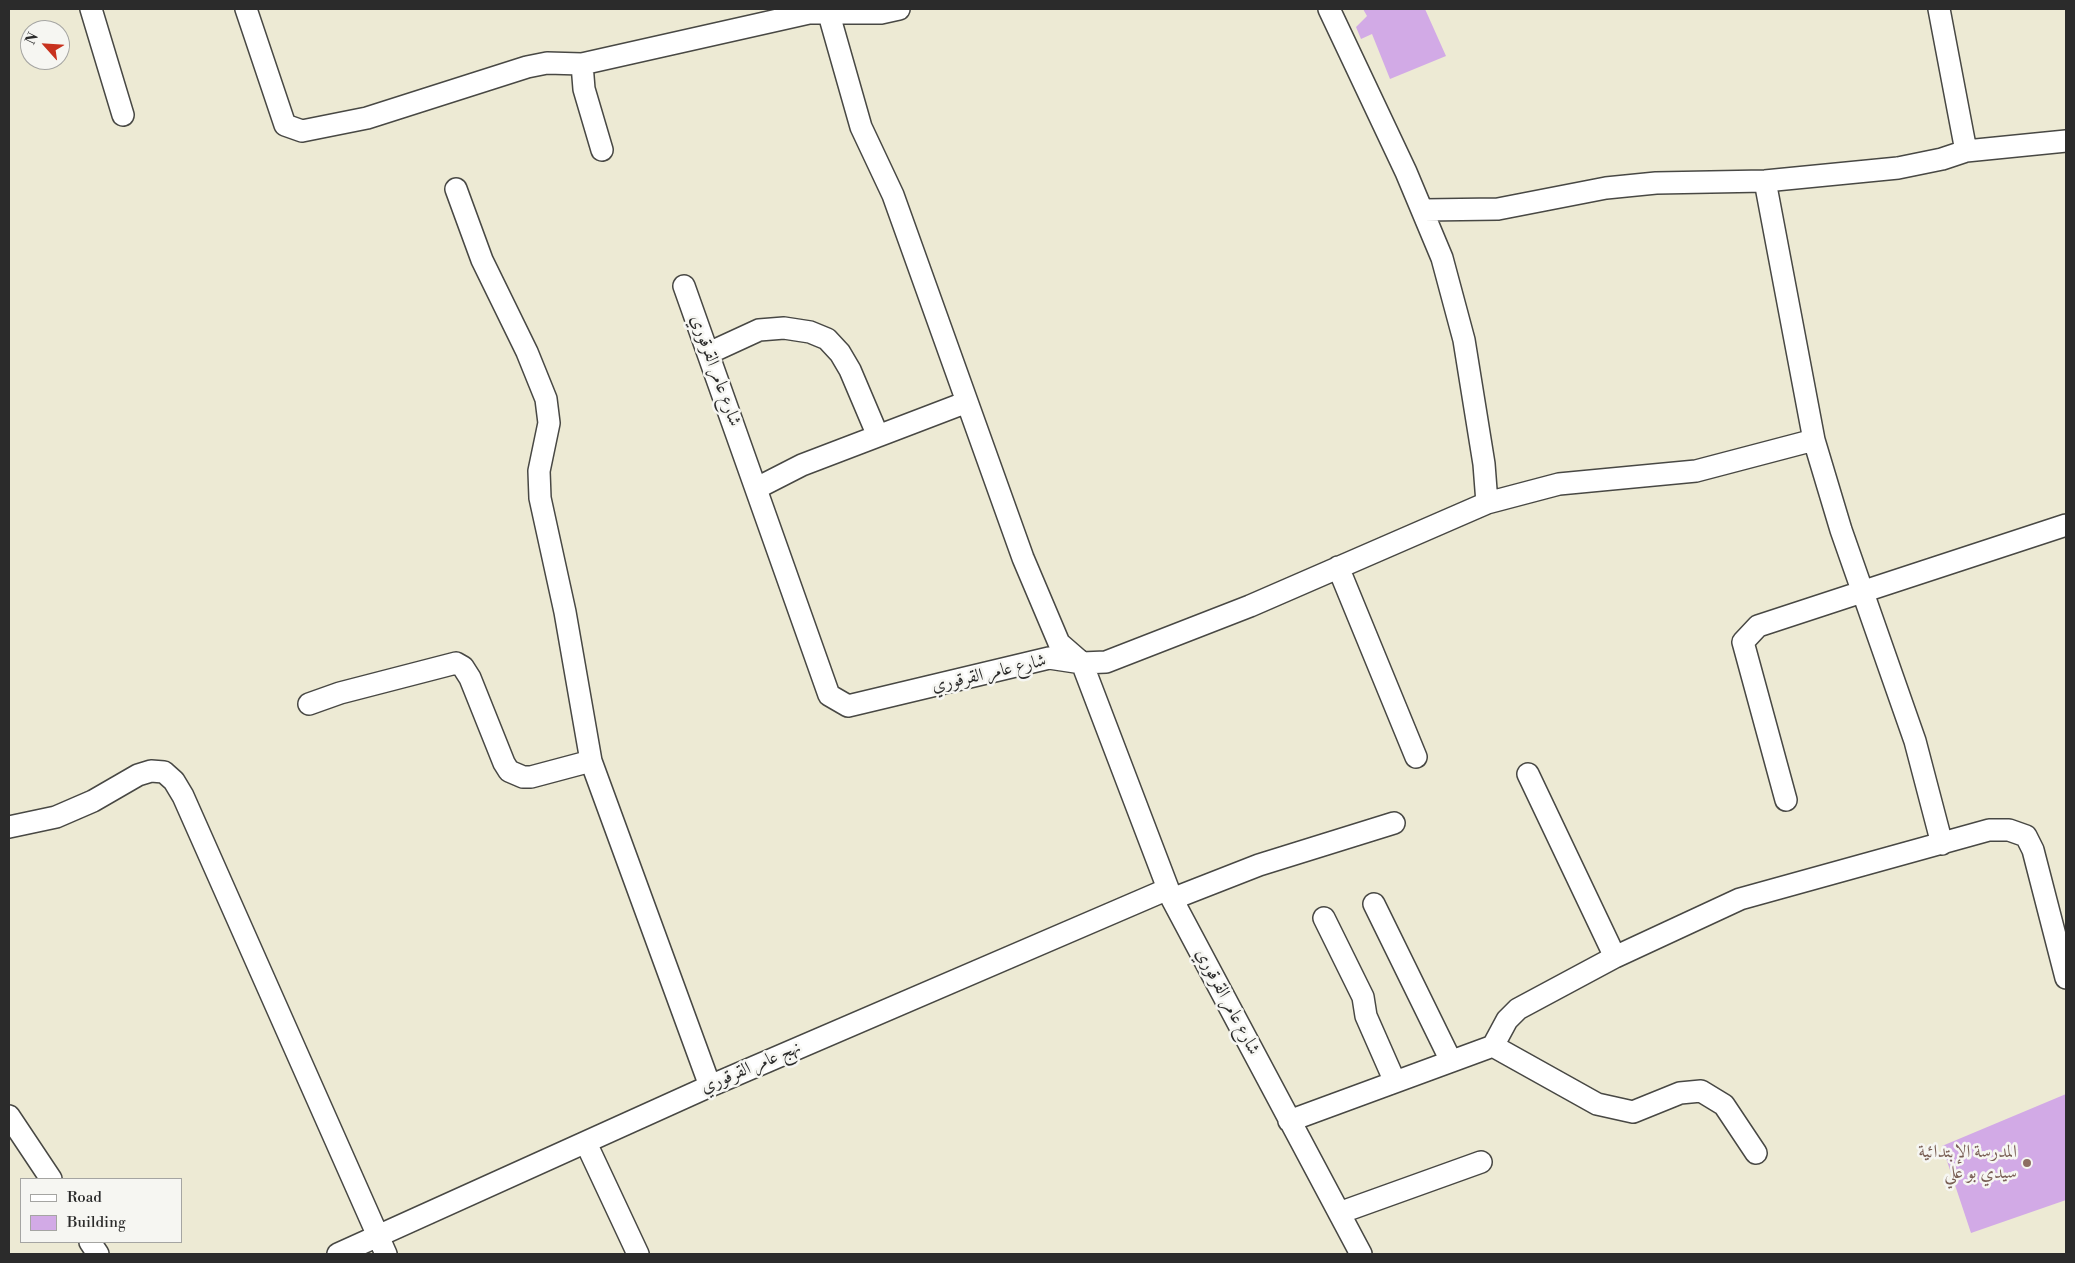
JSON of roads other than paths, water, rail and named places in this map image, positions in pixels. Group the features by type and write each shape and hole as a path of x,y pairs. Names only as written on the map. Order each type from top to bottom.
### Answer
{"street":[{"path":"91,9 123,115"},
{"path":"246,9 284,125 302,131 367,118 527,67 547,63 582,64 809,13 887,10"},
{"path":"1329,9 1424,210 1442,258 1464,340 1484,464 1487,503"},
{"path":"1939,9 1966,151"},
{"path":"828,12 861,128 893,195 946,347 1042,605 1059,643 1082,663 1106,662 1250,606 1487,503 1559,484 1696,471 1814,440"},
{"path":"582,64 584,89 602,150"},
{"path":"1424,210 1498,209 1606,188 1656,183 1765,181 1898,168 1942,159 1966,151 2066,141"},
{"path":"1765,181 1814,440 1841,530 1915,741 1942,844"},
{"path":"456,189 482,260 528,352 546,399 549,423 539,471 540,498 565,612 591,761 710,1086"},
{"name":"شارع عامر القرقوري","path":"684,286 829,695 848,706 1049,658 1082,663 1170,894 1361,1254"},
{"path":"709,353 759,330 784,328 810,332 827,339 840,353 850,370 878,436"},
{"path":"757,488 802,465 967,402"},
{"path":"1786,800 1743,642 1758,626 1864,593 2066,525"},
{"path":"1338,567 1416,757"},
{"path":"309,704 340,693 456,663 463,667 470,678 504,763 509,771 523,777 531,777 591,761"},
{"path":"9,827 56,817 151,770 164,772 174,781 183,796 382,1245"},
{"path":"1528,774 1615,957"},
{"name":"نهج عامر القرقوري","path":"338,1254 382,1245 586,1143 710,1086 1170,894 1394,823"},
{"path":"1289,1121 1493,1046 1506,1020 1518,1009 1615,957 1740,899 1989,830 2009,830 2026,836 2033,850 2066,978"},
{"path":"1374,904 1451,1061"},
{"path":"1324,918 1363,997 1366,1016 1395,1082"},
{"path":"1493,1046 1597,1104 1633,1112 1680,1093 1701,1091 1724,1105 1756,1153"},
{"path":"9,1116 50,1178"},
{"path":"586,1143 638,1254"},
{"path":"1339,1212 1481,1162"},
{"path":"91,1243 98,1254"}],"place":[{"name":"المدرسة الإبتدائية سيدي بو علي","path":"2027,1163"}]}
